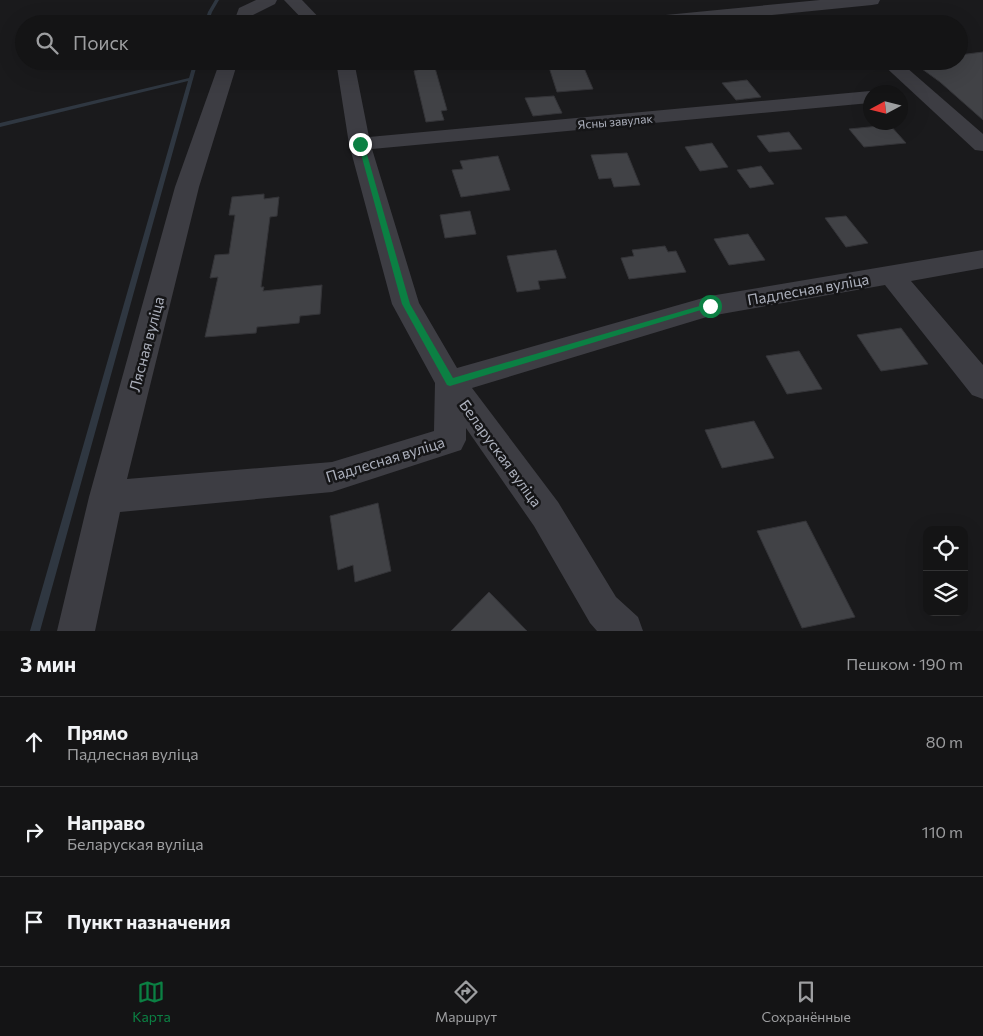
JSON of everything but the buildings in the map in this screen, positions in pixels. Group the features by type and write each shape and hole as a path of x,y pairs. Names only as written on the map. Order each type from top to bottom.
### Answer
{"street":[{"path":"244,15 245,12 269,0"},
{"path":"292,0 308,15"},
{"path":"720,15 872,0"},
{"path":"826,5 837,15"},
{"name":"Лясная вуліца","path":"76,631 106,497 187,187 226,70"},
{"name":"Беларуская вуліца","path":"347,70 360,144 406,304 450,382 546,514 603,610 624,631"},
{"path":"898,70 983,145"},
{"path":"908,93 923,92"},
{"name":"Ясны завулак","path":"360,144 863,98"},
{"name":"Падлесная вуліца","path":"106,497 332,478 450,440 450,382 710,306 983,259"},
{"path":"890,274 983,386"}],"waterway":[{"path":"209,15 217,0"},
{"path":"191,79 193,70"},
{"path":"0,125 191,79"},
{"path":"35,631 191,79"}],"route":[{"path":"360,144 406,304 450,382 710,306"}]}
